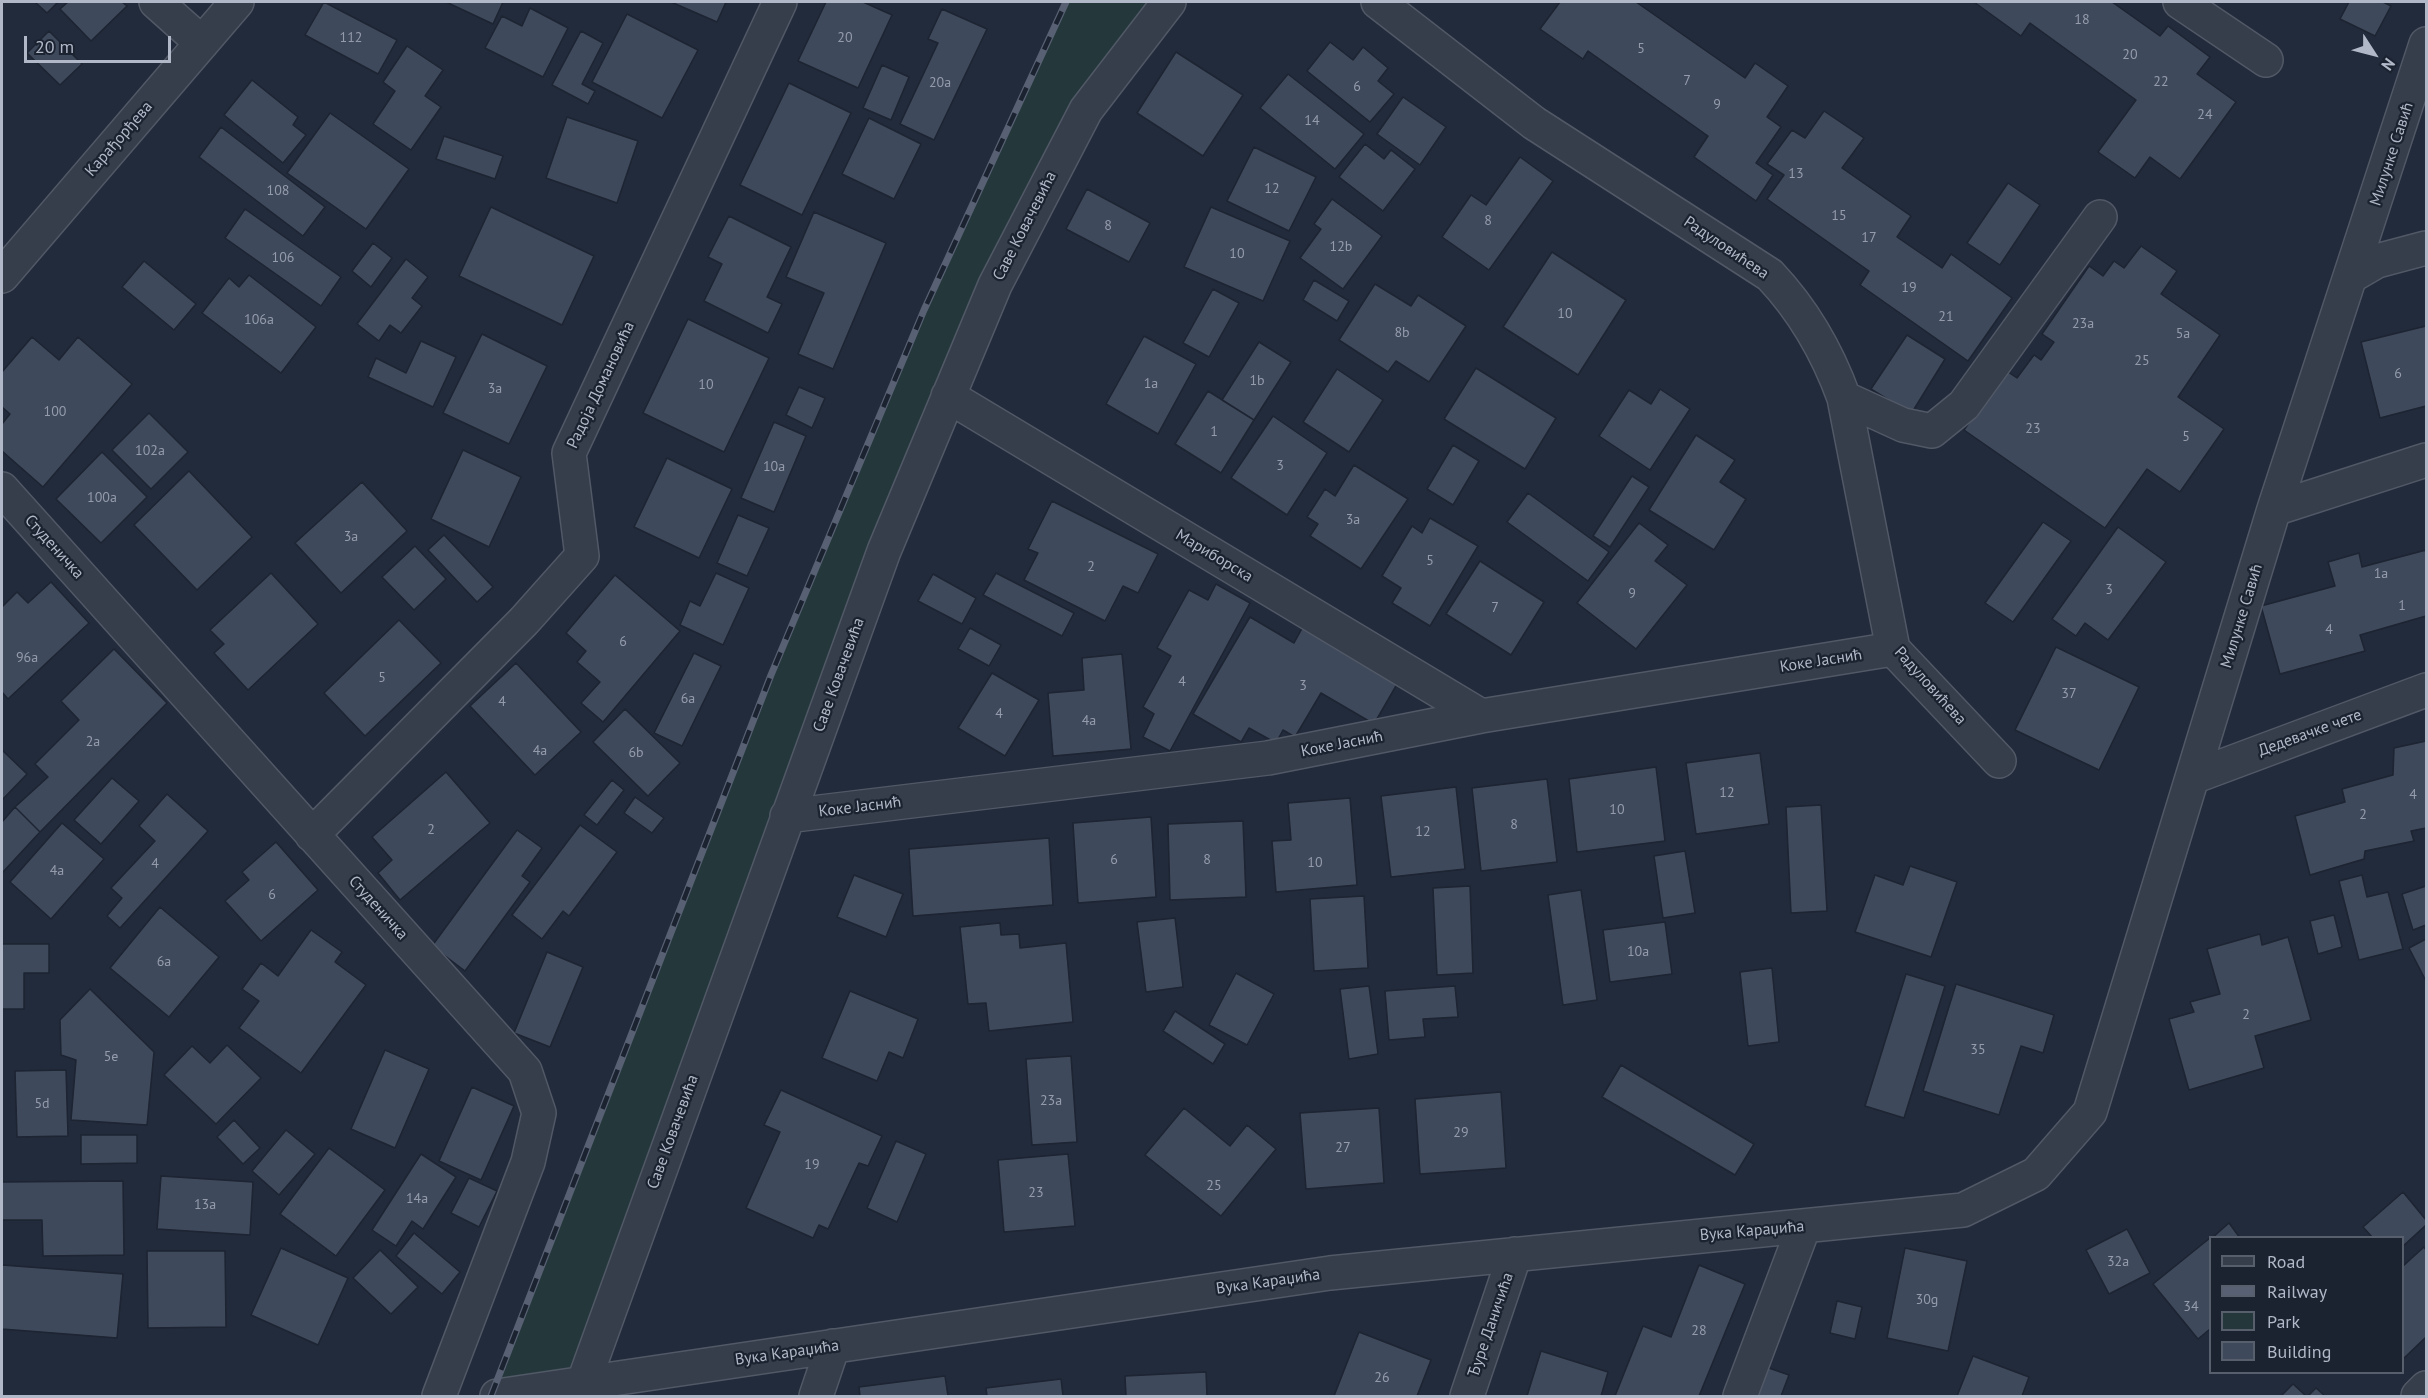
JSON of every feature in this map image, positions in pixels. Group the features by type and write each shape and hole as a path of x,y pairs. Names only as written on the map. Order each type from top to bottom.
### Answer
{"street":[{"path":"156,2 202,43"},
{"name":"Карађорђева","path":"2,276 237,2"},
{"name":"Радоја Домановића","path":"312,835 524,621 582,556 569,453 780,2"},
{"name":"Саве Ковачевића","path":"582,1384 884,551 995,285 1086,110 1169,2"},
{"name":"Радуловићева","path":"1378,2 1534,123 1770,275 1794,301 1832,364 1844,398 1893,649 1999,760"},
{"path":"2180,2 2266,60"},
{"name":"Милунке Савић","path":"2036,1174 2090,1112 2274,509 2353,275 2427,44"},
{"path":"1844,398 1903,425 1932,431 1964,405 2100,217"},
{"path":"2353,275 2377,261 2427,248"},
{"name":"Мариборска","path":"948,396 1480,716"},
{"path":"2274,509 2427,460"},
{"name":"Студеничка","path":"2,489 525,1071 539,1113 528,1162 439,1396"},
{"name":"Коке Јаснић","path":"788,816 1268,758 1480,716 1893,649"},
{"name":"Дедевачке чете","path":"2193,777 2427,690"},
{"name":"Вука Караџића","path":"497,1396 1330,1273 1963,1210 2036,1174"},
{"path":"1740,1396 1804,1226"},
{"name":"Ђуре Даничића","path":"1467,1396 1515,1254"},
{"path":"816,1396 833,1346"},
{"path":"2418,1396 2427,1388"}],"green space":[{"path":"1066,2 1169,2 995,285 583,1384 491,1396 771,675 924,310"}],"building":[{"path":"35,2 58,2 47,13"},
{"path":"68,2 122,2 127,6 91,41 60,9"},
{"path":"324,2 397,40 378,74 305,35"},
{"path":"446,2 503,2 493,24"},
{"path":"671,2 726,2 717,22"},
{"path":"826,2 863,2 892,15 858,88 798,61"},
{"path":"1560,2 1636,2 1745,78 1755,63 1788,86 1767,117 1781,127 1756,163 1773,175 1756,201 1694,157 1708,136 1588,51 1583,59 1540,29"},
{"path":"1974,2 2112,2 2160,36 2168,26 2210,57 2197,74 2236,102 2180,179 2150,157 2135,178 2098,152 2136,100 2030,23 2021,36"},
{"path":"2349,2 2383,2 2391,6 2375,36 2340,19"},
{"path":"530,8 568,28 543,77 485,48 502,16 522,26"},
{"path":"942,9 987,29 934,140 900,124 938,43 928,39"},
{"path":"627,14 698,50 662,118 592,82"},
{"path":"49,31 82,64 60,85 27,53"},
{"path":"581,31 603,43 582,84 595,91 588,104 552,85"},
{"path":"1330,42 1353,60 1363,47 1388,68 1378,81 1394,94 1370,122 1307,71"},
{"path":"407,46 443,70 425,96 441,107 411,150 373,124 395,91 383,82"},
{"path":"1176,52 1243,95 1203,156 1137,113"},
{"path":"882,65 909,77 891,120 863,108"},
{"path":"1288,74 1364,134 1335,169 1260,108"},
{"path":"252,80 298,117 293,125 306,135 283,163 224,115"},
{"path":"789,83 851,113 802,215 740,185"},
{"path":"1403,97 1446,127 1420,165 1377,134"},
{"path":"1824,111 1864,138 1842,168 1911,216 1897,237 1942,268 1951,254 2012,298 1968,361 1860,285 1869,271 1767,199 1784,175 1767,164 1792,130 1805,138"},
{"path":"330,113 409,169 366,229 287,173"},
{"path":"567,117 638,141 617,203 546,178"},
{"path":"869,118 921,144 894,199 842,174"},
{"path":"221,127 325,207 303,236 199,157"},
{"path":"444,136 503,156 495,179 436,159"},
{"path":"1365,144 1384,159 1391,150 1415,169 1383,211 1339,177"},
{"path":"1254,147 1316,177 1289,231 1227,201"},
{"path":"1520,157 1553,181 1489,270 1442,237 1471,195 1486,205"},
{"path":"2008,183 2040,205 2000,265 1967,243"},
{"path":"1087,189 1150,223 1129,262 1066,229"},
{"path":"1332,199 1382,236 1343,289 1300,258 1321,229 1314,224"},
{"path":"491,207 594,256 562,325 459,276"},
{"path":"1211,207 1290,241 1263,301 1184,267"},
{"path":"245,209 341,277 321,306 225,238"},
{"path":"814,212 886,243 833,369 798,354 824,293 786,277"},
{"path":"729,216 791,247 767,297 782,304 768,333 704,301 722,264 708,257"},
{"path":"373,243 392,258 371,287 352,271"},
{"path":"2141,246 2177,271 2161,294 2220,335 2178,397 2224,429 2180,492 2147,469 2105,528 1964,430 2005,370 2017,378 2034,355 2041,360 2054,342 2042,334 2089,266 2103,276 2114,261 2124,268"},
{"path":"1552,252 1626,300 1578,375 1503,327"},
{"path":"406,259 428,277 412,298 422,306 401,333 390,325 379,341 357,324"},
{"path":"144,261 196,304 174,330 122,287"},
{"path":"249,275 316,327 281,373 202,313 229,278 239,287"},
{"path":"1314,280 1349,301 1337,321 1303,300"},
{"path":"1375,284 1411,306 1418,295 1466,326 1429,382 1396,361 1388,372 1339,340"},
{"path":"1213,289 1239,303 1209,357 1183,343"},
{"path":"688,319 769,358 724,452 643,413"},
{"path":"2426,326 2426,406 2380,418 2361,342"},
{"path":"482,334 547,366 509,444 443,413"},
{"path":"1907,335 1945,359 1911,414 1871,389"},
{"path":"1144,336 1196,364 1158,434 1106,404"},
{"path":"32,337 59,360 78,337 132,384 43,487 2,451 2,424 10,414 2,407 2,372"},
{"path":"421,341 456,357 433,407 368,377 376,358 406,373"},
{"path":"1259,342 1291,362 1254,420 1222,400"},
{"path":"1476,368 1556,418 1525,469 1444,419"},
{"path":"1337,369 1383,400 1349,452 1303,422"},
{"path":"799,387 825,398 812,428 786,415"},
{"path":"1660,389 1690,409 1650,470 1599,436 1629,390 1651,404"},
{"path":"1208,391 1254,420 1221,473 1175,444"},
{"path":"149,413 188,452 151,489 112,450"},
{"path":"1273,416 1327,453 1287,515 1231,478"},
{"path":"774,422 806,436 774,512 741,498"},
{"path":"1696,435 1735,460 1720,482 1746,499 1714,550 1649,510"},
{"path":"1453,445 1479,461 1453,505 1427,489"},
{"path":"463,450 521,477 489,547 431,519"},
{"path":"102,452 147,497 101,543 56,499"},
{"path":"667,458 732,489 699,558 634,527"},
{"path":"1354,465 1408,499 1361,569 1310,536 1318,524 1307,517 1325,489 1335,496"},
{"path":"189,471 252,537 197,590 134,525"},
{"path":"1632,476 1649,487 1610,547 1593,536"},
{"path":"362,482 407,531 341,593 295,543"},
{"path":"1528,493 1609,552 1588,581 1507,522"},
{"path":"1052,501 1158,554 1138,593 1123,586 1105,621 1024,580 1038,553 1028,549"},
{"path":"738,515 769,528 747,576 717,563"},
{"path":"1430,518 1478,546 1430,626 1392,603 1401,588 1382,576 1412,526 1422,533"},
{"path":"2043,522 2071,541 2013,622 1985,603"},
{"path":"1639,523 1668,545 1655,561 1687,585 1636,649 1577,603"},
{"path":"2118,527 2166,562 2108,640 2085,623 2076,636 2052,619"},
{"path":"444,535 493,587 477,602 428,550"},
{"path":"415,546 446,579 414,610 382,577"},
{"path":"2426,550 2426,616 2360,635 2365,651 2280,674 2261,606 2335,586 2328,562 2359,553 2362,567"},
{"path":"1480,561 1544,602 1511,655 1446,614"},
{"path":"271,573 318,624 248,690 214,653 224,644 210,630"},
{"path":"716,573 749,588 723,645 680,625 690,601 700,606"},
{"path":"996,573 1074,613 1062,636 983,595"},
{"path":"933,574 976,598 962,624 918,601"},
{"path":"615,575 680,631 603,722 581,703 600,682 577,662 586,651 566,633"},
{"path":"51,582 89,623 8,699 2,692 2,607 17,592 28,603"},
{"path":"1216,584 1250,603 1170,751 1143,737 1154,714 1143,707 1171,656 1157,648 1189,590 1208,600"},
{"path":"1250,617 1294,643 1305,623 1400,679 1374,724 1321,693 1295,737 1283,730 1276,743 1249,728 1241,742 1193,714"},
{"path":"399,620 441,663 365,736 324,693"},
{"path":"970,628 1001,645 989,666 958,649"},
{"path":"2056,647 2139,687 2099,770 2015,730"},
{"path":"114,649 167,703 40,832 15,807 48,777 35,764 79,720 61,701"},
{"path":"694,653 721,666 682,746 654,733"},
{"path":"1122,654 1131,749 1053,756 1048,693 1084,690 1082,658"},
{"path":"516,663 581,732 535,775 470,706"},
{"path":"992,673 1039,700 1005,756 958,728"},
{"path":"625,709 680,763 648,796 593,742"},
{"path":"2426,741 2426,828 2411,831 2414,841 2365,851 2364,859 2310,875 2295,816 2345,802 2342,789 2393,775 2394,748"},
{"path":"2,752 27,774 2,800"},
{"path":"1760,753 1769,824 1696,834 1686,763"},
{"path":"1656,767 1665,841 1577,852 1569,779"},
{"path":"446,772 490,823 400,900 378,873 392,860 372,837"},
{"path":"112,778 139,801 101,844 74,820"},
{"path":"1547,779 1557,862 1481,871 1472,788"},
{"path":"612,780 624,790 597,825 584,815"},
{"path":"1456,787 1465,869 1391,877 1381,796"},
{"path":"167,794 208,831 120,928 107,916 122,898 111,888 155,841 139,826"},
{"path":"635,797 664,818 652,833 624,813"},
{"path":"1350,798 1357,885 1276,892 1272,841 1291,840 1288,803"},
{"path":"1821,805 1827,911 1791,913 1786,807"},
{"path":"15,807 40,832 2,873 2,822"},
{"path":"1151,817 1156,897 1078,903 1073,823"},
{"path":"1243,821 1246,897 1170,900 1168,824"},
{"path":"62,823 104,859 51,919 10,882"},
{"path":"580,825 617,852 569,916 563,911 542,939 512,915"},
{"path":"517,830 542,848 522,876 530,882 465,971 432,946"},
{"path":"1049,838 1053,905 913,916 909,849"},
{"path":"276,842 318,890 261,941 225,901 249,880 242,872"},
{"path":"1685,851 1695,913 1663,918 1654,856"},
{"path":"1910,866 1957,882 1931,957 1855,932 1875,875 1903,885"},
{"path":"854,875 903,894 886,937 837,917"},
{"path":"2362,875 2367,897 2388,892 2403,949 2359,960 2339,881"},
{"path":"1470,886 1473,973 1437,975 1433,888"},
{"path":"2426,886 2426,925 2413,930 2402,894"},
{"path":"1581,890 1597,1000 1563,1005 1548,895"},
{"path":"1364,896 1368,968 1314,971 1310,899"},
{"path":"160,907 219,957 169,1017 110,968"},
{"path":"2334,915 2342,947 2318,954 2310,921"},
{"path":"1175,918 1183,987 1146,992 1137,922"},
{"path":"1665,922 1672,974 1610,982 1603,930"},
{"path":"1000,923 1001,935 1019,934 1020,948 1066,943 1073,1022 989,1031 986,1003 968,1004 960,927"},
{"path":"311,930 342,952 335,962 366,985 301,1073 239,1028 259,1001 242,989 261,963 278,976"},
{"path":"2260,934 2262,945 2288,937 2311,1020 2255,1036 2264,1068 2189,1090 2169,1019 2194,1012 2190,1002 2220,994 2207,949"},
{"path":"2426,939 2426,981 2409,948"},
{"path":"2,944 49,944 49,973 24,973 24,1009 2,1009"},
{"path":"547,952 583,967 550,1047 514,1033"},
{"path":"1772,968 1779,1042 1748,1046 1740,972"},
{"path":"1236,973 1274,994 1247,1045 1209,1025"},
{"path":"1906,974 1945,986 1904,1118 1865,1106"},
{"path":"1956,984 2054,1015 2043,1053 2021,1046 1999,1115 1923,1091"},
{"path":"1369,986 1378,1054 1349,1059 1340,989"},
{"path":"1455,986 1458,1017 1423,1019 1425,1037 1389,1040 1385,991"},
{"path":"90,989 154,1052 147,1125 71,1120 76,1060 61,1055 60,1020"},
{"path":"850,991 918,1019 903,1058 889,1052 877,1081 822,1058"},
{"path":"1175,1011 1225,1044 1213,1064 1163,1031"},
{"path":"227,1045 261,1078 216,1124 164,1075 192,1046 210,1063"},
{"path":"385,1050 429,1069 395,1148 351,1129"},
{"path":"1071,1056 1077,1142 1032,1145 1026,1059"},
{"path":"1621,1065 1754,1144 1735,1175 1602,1097"},
{"path":"66,1070 68,1136 17,1137 15,1071"},
{"path":"472,1087 514,1106 481,1180 439,1161"},
{"path":"781,1090 882,1136 868,1166 859,1163 828,1229 819,1225 813,1238 746,1208 780,1132 764,1125"},
{"path":"1501,1092 1506,1168 1420,1174 1415,1099"},
{"path":"1184,1108 1230,1146 1247,1125 1276,1149 1221,1216 1145,1155"},
{"path":"1379,1108 1384,1183 1306,1189 1300,1113"},
{"path":"234,1120 260,1148 243,1164 217,1137"},
{"path":"286,1130 315,1154 279,1195 252,1171"},
{"path":"81,1135 137,1135 137,1163 81,1164"},
{"path":"896,1141 926,1154 897,1222 867,1208"},
{"path":"329,1148 385,1190 336,1256 280,1214"},
{"path":"421,1154 456,1177 423,1229 412,1221 396,1246 372,1230"},
{"path":"1068,1154 1075,1226 1004,1232 998,1160"},
{"path":"161,1176 253,1182 250,1235 157,1229"},
{"path":"469,1178 497,1191 479,1227 451,1213"},
{"path":"123,1181 124,1255 43,1256 42,1220 2,1220 2,1182"},
{"path":"2403,1192 2426,1220 2426,1225 2404,1245 2404,1236 2371,1236 2363,1227"},
{"path":"2229,1223 2239,1236 2214,1236"},
{"path":"2127,1229 2150,1273 2109,1294 2086,1250"},
{"path":"414,1233 460,1272 442,1294 396,1256"},
{"path":"2209,1239 2209,1330 2198,1339 2153,1284"},
{"path":"2424,1247 2426,1250 2426,1337 2404,1358 2404,1265"},
{"path":"281,1248 348,1278 318,1345 251,1315"},
{"path":"1905,1248 1967,1261 1948,1351 1887,1338"},
{"path":"380,1250 418,1287 391,1314 353,1278"},
{"path":"147,1251 225,1251 226,1327 148,1328"},
{"path":"2,1265 123,1274 117,1338 2,1329"},
{"path":"1699,1265 1745,1284 1699,1396 1615,1396 1643,1326 1671,1337"},
{"path":"1837,1301 1862,1307 1855,1339 1830,1333"},
{"path":"1359,1332 1431,1360 1417,1396 1334,1396"},
{"path":"1541,1351 1608,1372 1601,1396 1527,1396"},
{"path":"1973,1356 2029,1377 2022,1396 1957,1396"},
{"path":"1766,1367 1789,1375 1781,1396 1755,1396"},
{"path":"1206,1372 1207,1396 1126,1396 1125,1376"},
{"path":"945,1376 948,1396 860,1396 859,1387"},
{"path":"1061,1379 1063,1396 987,1396 986,1388"},
{"path":"2293,1384 2306,1396 2281,1396"},
{"path":"2316,1388 2325,1396 2308,1396"}],"railway":[{"path":"491,1396 771,675 924,310 1066,2"}]}
